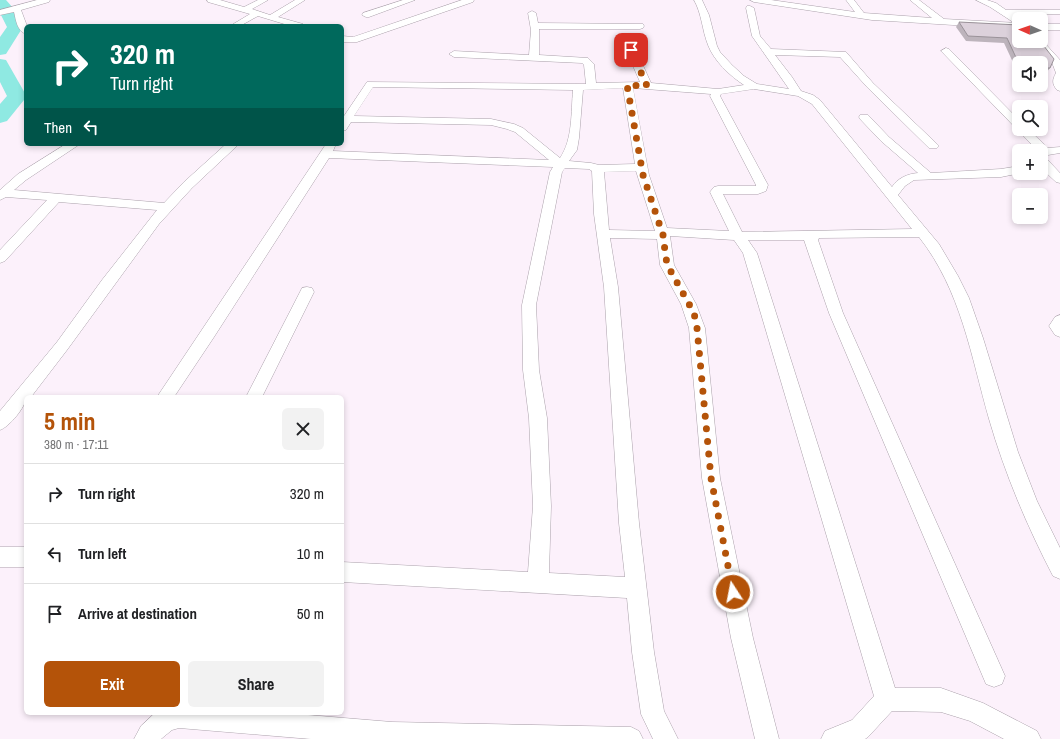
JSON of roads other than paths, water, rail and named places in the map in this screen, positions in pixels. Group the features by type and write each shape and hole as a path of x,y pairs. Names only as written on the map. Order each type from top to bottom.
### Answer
{"street":[{"path":"0,13 46,0"},
{"path":"211,0 294,24"},
{"path":"246,10 264,0"},
{"path":"272,17 301,0"},
{"path":"366,15 411,0"},
{"path":"344,39 354,40 470,0"},
{"path":"850,0 862,16"},
{"path":"914,0 942,21"},
{"path":"980,0 993,5 1012,19"},
{"path":"699,2 712,44 720,59 740,78 754,86"},
{"path":"797,93 789,79 756,36 753,27 752,4 862,16 1012,25"},
{"path":"15,9 24,29"},
{"path":"1005,13 1060,12"},
{"path":"238,24 258,13"},
{"path":"532,13 534,26 534,57"},
{"path":"534,26 640,26"},
{"path":"1048,27 1060,27"},
{"path":"1046,48 1059,68 1060,73 1057,79 1060,88"},
{"path":"631,50 647,86"},
{"path":"946,51 1012,119"},
{"path":"768,52 843,54 874,89 934,146"},
{"path":"454,54 585,60 589,64 571,150 556,172 529,305 531,370 538,418 542,506 538,583"},
{"path":"345,119 370,84 585,87 627,85 718,92 754,86 797,93 812,98 924,233 950,273 965,307 1002,434 1019,483 1045,542 1060,569"},
{"path":"627,85 641,168 663,235 666,259 669,268 694,313 697,328 711,478 742,638 766,739"},
{"path":"718,92 715,96 762,185 762,188 758,190 718,190 716,192 738,236 750,253 887,700"},
{"path":"864,117 885,139 928,176"},
{"path":"345,119 484,122 510,126 519,130 561,164"},
{"path":"2,194 22,177 71,146"},
{"path":"0,423 62,346 107,283 166,207 231,146"},
{"path":"166,395 209,333 329,149 591,166 597,169 641,168"},
{"path":"1048,156 1060,150"},
{"path":"1048,166 1060,179"},
{"path":"597,169 599,174 600,214 610,287 626,485 643,652 653,714 666,739"},
{"path":"892,195 906,179 912,177 1012,171"},
{"path":"2,194 166,207"},
{"path":"0,258 56,198"},
{"path":"603,234 663,235 667,232 738,236 813,236 817,234 924,233"},
{"path":"813,236 811,240 836,312 994,676"},
{"path":"255,395 307,292"},
{"path":"1060,321 1057,326 1060,330"},
{"path":"0,557 24,557"},
{"path":"344,572 636,588"},
{"path":"833,739 860,729 887,700 912,698 941,700 976,711 1029,739"},
{"path":"146,739 153,729 165,720 179,716 392,737 631,739"}],"waterway":[{"path":"0,3 6,9 15,27 0,50"},
{"path":"0,64 17,96 0,117"}]}
